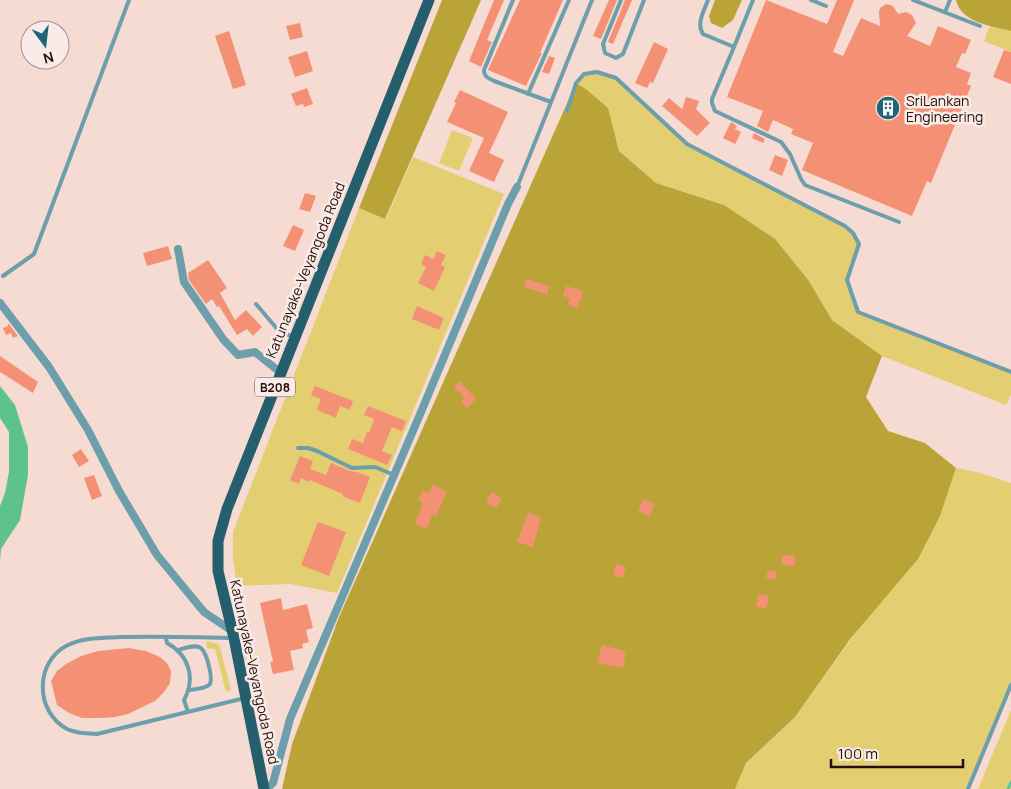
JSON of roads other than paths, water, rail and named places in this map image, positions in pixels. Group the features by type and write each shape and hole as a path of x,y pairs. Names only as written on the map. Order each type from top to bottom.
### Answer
{"main road":[{"name":"Katunayake-Veyangoda Road","path":"265,789 218,571 218,541 227,509 429,0"}],"street":[{"path":"265,789 273,783 290,719 517,186"},
{"path":"178,249 184,282 222,339 238,355 255,352 281,373"},
{"path":"0,303 49,367 88,430 119,491 156,555 204,612 233,634"}],"lane":[{"path":"2,276 34,254 129,0"},
{"path":"513,0 484,72 487,78 551,102"},
{"path":"528,94 569,0"},
{"path":"517,186 592,0"},
{"path":"621,0 603,44 604,53 618,58 623,54 644,0"},
{"path":"708,0 700,22 701,32 734,47"},
{"path":"753,0 712,99 715,111 781,142 790,154 800,179 805,184 899,222"},
{"path":"811,0 826,6"},
{"path":"913,0 980,26"},
{"path":"945,12 950,0"},
{"path":"567,111 576,82 584,74 597,72 616,78 687,144 845,226 853,233 859,244 848,280 858,312 1011,372"},
{"path":"256,304 278,330 295,338"},
{"path":"298,448 308,448 317,451 352,468 375,467 394,475"},
{"path":"233,634 98,638 68,645 56,653 48,665 43,679 42,693 45,705 51,716 58,723 80,733 97,734 246,698"},
{"path":"166,637 167,643 184,656 189,668 191,680 184,700 188,712"},
{"path":"178,650 197,646 202,648 205,653 212,680 206,687 189,690"},
{"path":"968,789 1011,685"}],"waterway":[{"path":"1008,789 1011,782"}],"place":[{"name":"SriLankan Engineering","path":"888,108"}]}
